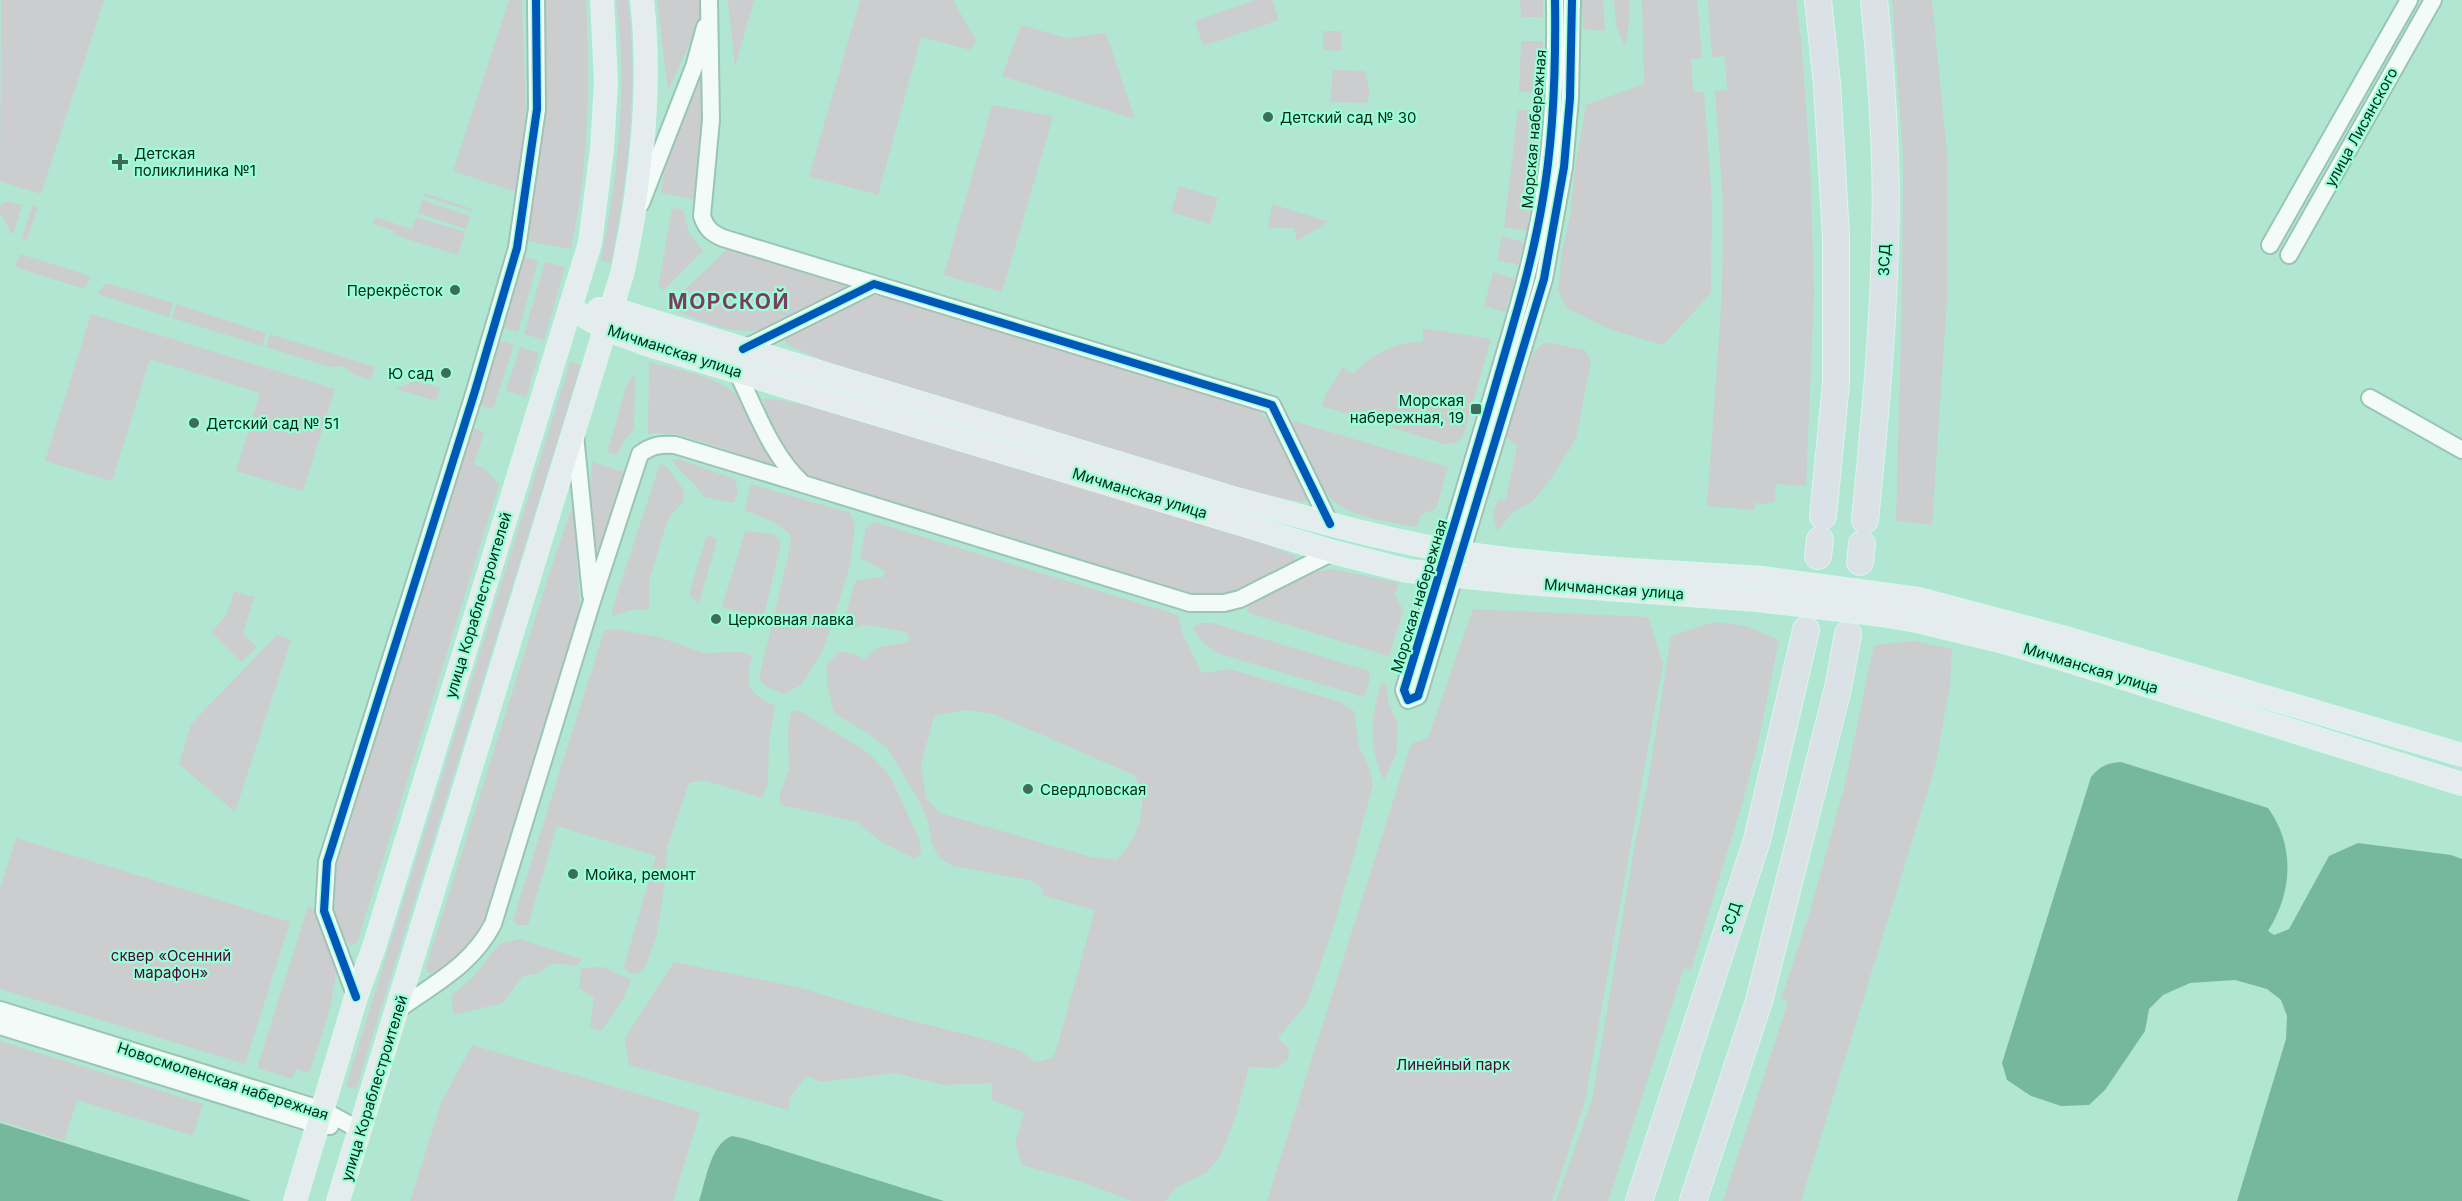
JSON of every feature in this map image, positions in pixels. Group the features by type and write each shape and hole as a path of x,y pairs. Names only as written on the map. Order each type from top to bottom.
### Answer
{"highway":[{"path":"1818,0 1827,84 1836,236 1836,383 1821,537"},
{"name":"ЗСД","path":"1862,542 1878,386 1885,240 1881,77 1874,0"},
{"name":"ЗСД","path":"1639,1201 1756,840 1806,630"},
{"path":"1693,1201 1759,1001 1835,700 1848,634"}],"main road":[{"name":"улица Кораблестроителей","path":"295,1201 522,461 572,309 590,243 602,149 606,82 602,0"},
{"name":"улица Кораблестроителей","path":"339,1201 574,429 613,309 633,226 641,150 644,81 642,0"},
{"name":"Мичманская улица","path":"572,309 613,309 1233,498 1330,524 1454,551 1529,561 1762,579 1920,599 2072,640 2462,755"},
{"name":"Мичманская улица","path":"572,309 606,329 737,372 1333,552 1408,571 1757,600 1917,621 2066,660 2462,784"}],"street":[{"path":"356,997 324,910 327,862 475,391 517,248 537,109 536,0"},
{"name":"Морская набережная","path":"1447,575 1404,690 1408,700 1418,696 1447,575 1536,238 1551,130 1555,68 1555,0"},
{"name":"Морская набережная","path":"1454,551 1544,279 1552,242 1567,135 1572,0"},
{"name":"улица Лисянского","path":"2270,245 2409,0"},
{"name":"улица Лисянского","path":"2289,255 2433,0"},
{"path":"633,226 694,68 710,5"},
{"path":"710,5 711,120 702,216 706,227 713,234 1272,405 1330,524"},
{"path":"743,349 874,284"},
{"path":"737,372 783,463 803,484"},
{"path":"2370,398 2462,450"},
{"path":"574,429 592,601"},
{"path":"399,1009 468,959 485,940 493,924 635,466 640,454 650,447 662,444 689,447 1190,603 1218,603 1240,599 1333,552"},
{"name":"Новосмоленская набережная","path":"0,1010 361,1131"},
{"name":"Новосмоленская набережная","path":"0,1026 321,1118"}],"green space":[{"path":"1,0 104,0 41,194 0,181"},
{"path":"509,0 521,0 522,3 526,109 516,192 453,171"},
{"path":"541,0 586,0 587,125 582,187 571,249 527,241 539,149"},
{"path":"616,0 628,0 632,99 627,165 611,263 601,260 612,196 621,98"},
{"path":"657,0 703,0 704,12 668,91"},
{"path":"728,0 754,0 735,67"},
{"path":"860,0 953,0 976,41 970,50 921,37 878,195 809,176"},
{"path":"1255,0 1272,0 1279,20 1203,46 1195,21"},
{"path":"1520,0 1543,0 1543,17 1521,17"},
{"path":"1582,0 1603,0 1605,31 1583,29"},
{"path":"1614,0 1629,0 1629,24 1625,47 1616,25"},
{"path":"1642,0 1697,0 1702,58 1691,59 1693,92 1704,92 1712,203 1711,293 1663,345 1609,329 1567,308 1558,291 1562,251 1570,217 1575,169 1586,105 1644,84"},
{"path":"1708,0 1796,0 1801,40 1810,162 1814,293 1806,486 1776,484 1775,501 1767,504 1755,503 1755,510 1707,506 1722,294 1723,203 1715,91 1727,90 1725,56 1712,57"},
{"path":"1892,0 1932,0 1947,153 1947,298 1932,525 1896,521 1903,156"},
{"path":"1021,25 1066,38 1106,33 1135,119 1002,76"},
{"path":"1323,31 1341,31 1341,51 1323,50"},
{"path":"1521,41 1543,41 1542,93 1519,92"},
{"path":"1333,70 1365,71 1369,90 1368,103 1330,102"},
{"path":"701,71 703,71 703,121 695,200 661,193 668,148"},
{"path":"992,105 1053,116 1002,292 944,275"},
{"path":"1518,110 1541,111 1527,231 1504,227"},
{"path":"1179,186 1218,198 1210,224 1171,212"},
{"path":"425,193 472,209 471,211 424,196"},
{"path":"422,200 470,216 466,229 418,213"},
{"path":"8,201 22,205 13,235 0,213 0,205"},
{"path":"1272,204 1328,222 1297,241 1294,228 1268,228"},
{"path":"32,206 38,207 27,240 22,238"},
{"path":"672,208 683,210 689,233 703,251 664,290 659,284"},
{"path":"375,217 412,229 416,217 465,232 458,255 394,235 395,231 373,224"},
{"path":"1502,236 1524,242 1518,265 1497,260"},
{"path":"727,249 842,282 846,286 845,289 797,315 759,330 726,329 666,308"},
{"path":"20,254 91,276 84,289 15,267"},
{"path":"524,257 538,261 518,332 503,327"},
{"path":"545,262 565,267 544,340 524,334"},
{"path":"1493,272 1515,279 1505,312 1484,306"},
{"path":"105,284 173,303 169,317 97,294"},
{"path":"870,296 880,296 1259,411 1275,428 1307,494 1307,500 1301,502 1236,489 844,370 786,344 786,339 790,336"},
{"path":"176,304 266,333 262,346 172,318"},
{"path":"91,314 335,389 303,491 236,471 260,393 150,359 112,481 45,461"},
{"path":"1423,328 1491,339 1464,434 1458,441 1445,444 1322,406 1326,394 1343,367 1353,374 1368,360 1385,350 1423,341"},
{"path":"270,334 375,367 371,380 355,375 342,366 330,367 266,347"},
{"path":"500,341 514,345 493,409 479,405"},
{"path":"1549,343 1585,350 1591,360 1576,439 1550,480 1532,502 1513,512 1497,531 1493,515 1498,499 1506,500 1517,446 1506,437 1533,353 1542,344"},
{"path":"520,347 539,353 526,397 506,391"},
{"path":"570,362 581,365 356,1089 346,1086"},
{"path":"649,362 708,378 720,383 739,397 757,427 772,459 771,463 764,464 690,438 660,433 648,434"},
{"path":"635,374 634,429 624,441 617,455 607,452 627,384"},
{"path":"416,380 440,388 436,401 396,389"},
{"path":"766,398 830,409 1232,530 1295,556 1296,561 1232,595 1199,597 1050,549 831,484 813,477 792,461 765,408"},
{"path":"1293,421 1448,467 1436,509 1420,515 1417,527 1364,516 1337,504 1320,485 1314,474 1292,426"},
{"path":"472,427 484,432 474,464 484,468 499,484 357,943 351,945 338,928 333,907 333,885 337,864"},
{"path":"678,459 735,479 738,491 734,503 704,497 672,460"},
{"path":"592,462 624,472 599,551 595,550 594,546 590,485"},
{"path":"660,464 667,467 683,489 683,501 668,519 649,580 649,610 632,610 613,616 612,609"},
{"path":"751,484 850,513 855,525 850,566 823,650 801,685 784,694 765,686 759,678 790,548 791,535 776,523 745,510"},
{"path":"574,509 580,614 484,921 475,938 456,960 431,974 427,972 426,967 552,565 571,510"},
{"path":"874,522 1178,615 1183,635 1202,673 1230,669 1340,702 1354,711 1359,747 1368,765 1373,785 1336,919 1307,1003 1278,1038 1289,1049 1288,1059 1276,1068 1249,1067 1236,1115 1221,1155 1206,1173 1177,1187 1165,1201 1132,1201 1082,1182 1022,1165 1015,1144 1024,1112 992,1100 992,1083 943,1085 895,1073 821,1082 806,1076 790,1098 788,1110 629,1065 625,1038 674,962 798,987 897,1017 981,1038 1021,1051 1035,1062 1052,1058 1056,1051 1095,910 1041,895 1043,888 1029,880 953,866 939,858 932,844 928,821 919,801 888,749 869,734 834,713 827,682 827,664 840,651 857,655 863,660 879,647 909,642 908,633 893,629 867,625 845,628 846,612 856,580 883,577 885,571 860,558 866,528","holes":["965,710 994,714 1134,775 1142,795 1141,815 1128,847 1117,860 1091,857 940,813 926,798 921,765 934,716"]},
{"path":"745,531 774,534 781,543 765,611 761,617 722,607"},
{"path":"706,537 717,539 699,604 689,595"},
{"path":"1332,569 1399,583 1395,595 1403,610 1389,656 1249,613 1247,610 1250,604 1310,573"},
{"path":"234,591 254,597 243,633 257,647 241,662 211,632 226,616"},
{"name":"Линейный парк","path":"1473,609 1648,617 1663,664 1585,1101 1552,1201 1267,1201 1411,744 1428,738"},
{"path":"1714,622 1746,626 1779,640 1759,738 1743,801 1691,970 1684,968 1608,1201 1556,1201 1592,1100 1635,844 1648,782 1671,636"},
{"path":"1199,623 1212,623 1369,671 1370,679 1364,697 1217,653 1200,640 1193,628"},
{"path":"615,629 659,637 704,653 740,652 752,656 749,674 750,687 775,706 769,740 768,783 762,798 703,780 689,783 667,847 665,883 656,938 645,967 637,974 629,973 624,967 656,856 557,826 528,925 518,925 513,920 604,631"},
{"path":"277,635 291,640 235,812 179,764 191,724"},
{"path":"1914,641 1952,649 1950,685 1935,767 1801,1201 1723,1201 1788,1002 1781,999 1810,911 1844,788 1874,645"},
{"path":"1381,683 1386,684 1389,704 1398,725 1396,755 1384,780 1373,745 1373,720"},
{"path":"798,710 867,752 890,776 920,841 921,852 915,859 880,841 857,822 781,805 779,797 789,769 788,731 791,712"},
{"name":"сквер «Осенний марафон»","path":"16,838 290,922 245,1064 0,989 0,889"},
{"path":"308,907 317,910 334,957 334,988 309,1073 296,1069 292,1079 257,1068"},
{"path":"519,939 582,959 577,966 552,963 539,973 523,976 503,1003 453,1015 452,995 474,976 499,944"},
{"path":"603,967 631,980 622,1001 601,1031 590,1027 594,998 579,988 581,968"},
{"path":"0,1041 203,1104 193,1136 77,1100 64,1141 0,1121"},
{"path":"472,1045 700,1112 673,1201 410,1201 441,1103"}],"shaded area":[{"path":"2121,762 2268,808 2283,837 2288,869 2282,901 2268,931 2274,935 2289,929 2329,856 2358,843 2451,855 2462,859 2462,1201 2237,1201 2286,1039 2287,1016 2281,1000 2267,989 2235,980 2190,983 2163,995 2149,1009 2145,1031 2105,1090 2089,1105 2061,1106 2031,1096 2007,1080 2002,1063 2091,777 2104,766"},
{"path":"0,1123 240,1197 251,1201 0,1201"},
{"path":"732,1136 944,1201 699,1201 714,1155 725,1140"}],"cycle path":[{"path":"356,997 324,911 327,862 475,391 517,248 537,109 536,0"},
{"path":"1555,0 1552,128 1537,228 1514,323 1404,690 1408,700 1418,696 1544,279 1564,167 1570,98 1572,0"},
{"path":"743,349 874,284 1272,405 1330,524"}],"place":[{"name":"Детский сад № 30","path":"1268,117"},
{"name":"Детская поликлиника №1","path":"120,162"},
{"name":"Перекрёсток","path":"455,290"},
{"name":"Ю сад","path":"446,373"},
{"name":"Морская набережная, 19","path":"1476,409"},
{"name":"Детский сад № 51","path":"194,423"},
{"name":"Церковная лавка","path":"716,619"},
{"name":"Свердловская","path":"1028,789"},
{"name":"Мойка, ремонт","path":"573,874"}],"district":[{"name":"МОРСКОЙ","path":"729,301"}]}
